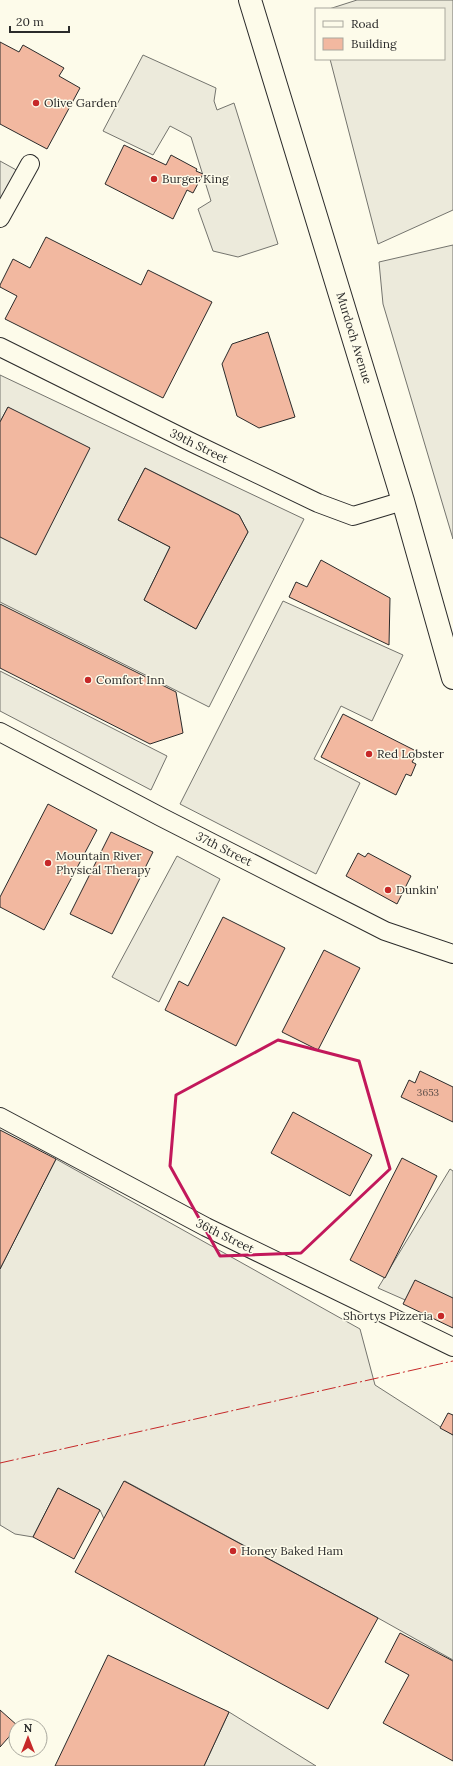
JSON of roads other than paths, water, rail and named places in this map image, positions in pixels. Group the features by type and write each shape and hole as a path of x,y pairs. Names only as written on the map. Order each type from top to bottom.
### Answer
{"main road":[{"name":"Murdoch Avenue","path":"250,0 403,501 453,678"}],"street":[{"path":"0,218 30,164"},
{"name":"39th Street","path":"0,347 318,503 353,516 403,501"},
{"name":"37th Street","path":"0,732 161,818 385,931 453,954"},
{"name":"36th Street","path":"0,1117 206,1227 453,1347"}],"place":[{"name":"Olive Garden","path":"36,103"},
{"name":"Burger King","path":"154,179"},
{"name":"Comfort Inn","path":"88,680"},
{"name":"Red Lobster","path":"369,754"},
{"name":"Mountain River Physical Therapy","path":"48,863"},
{"name":"Dunkin'","path":"388,890"},
{"name":"Shortys Pizzeria","path":"441,1316"},
{"name":"Honey Baked Ham","path":"233,1551"}]}
